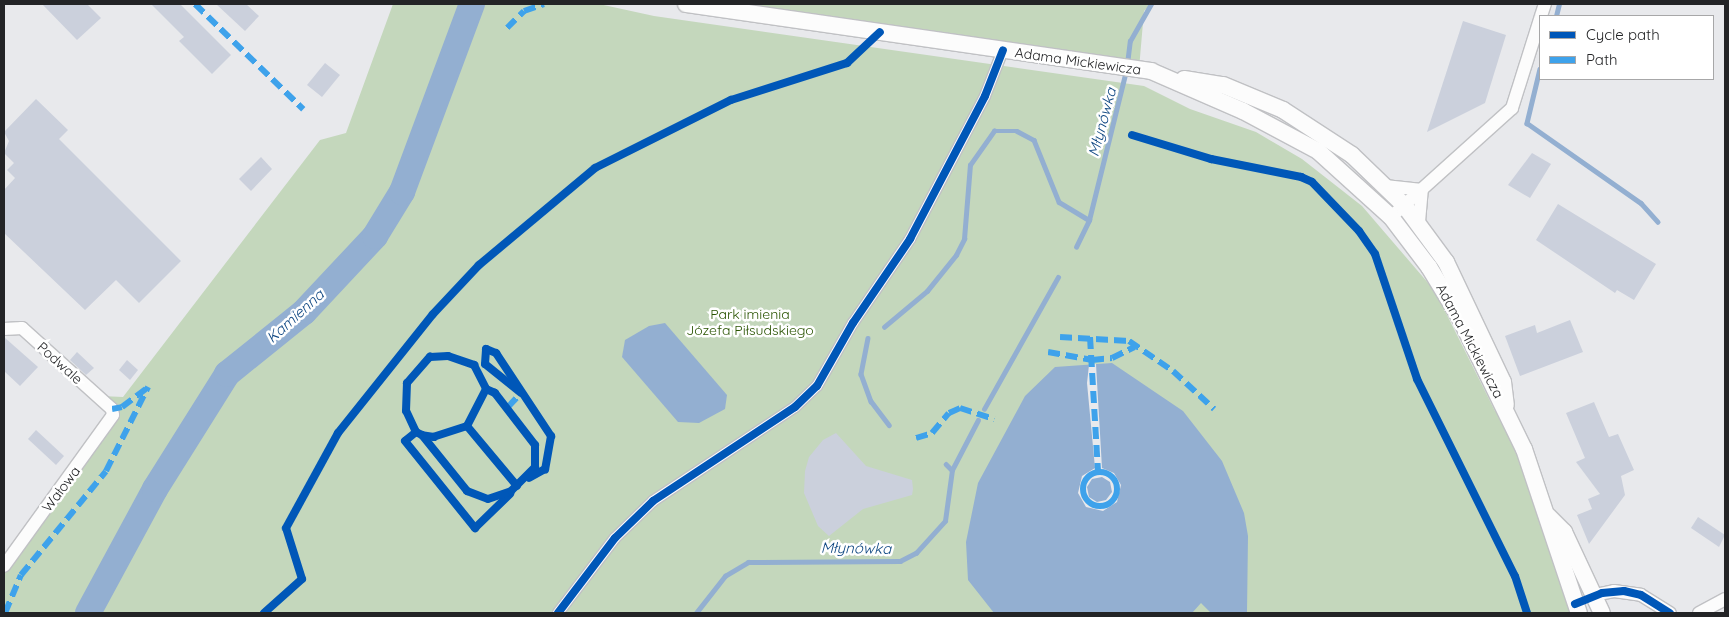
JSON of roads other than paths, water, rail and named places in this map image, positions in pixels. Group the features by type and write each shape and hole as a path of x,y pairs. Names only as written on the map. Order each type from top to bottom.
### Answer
{"street":[{"name":"Adama Mickiewicza","path":"686,4 1139,70 1173,78 1223,85 1282,110 1352,155 1419,222 1446,262 1503,382 1507,410"},
{"path":"1391,217 1512,108 1539,24"},
{"path":"558,613 615,538 653,502 795,407 817,386 853,323 910,239 985,96 1003,50"},
{"name":"Adama Mickiewicza","path":"1173,78 1318,151 1391,217 1442,287 1507,410 1546,514 1577,609"},
{"path":"1385,186 1422,190"},
{"path":"1419,222 1422,190"},
{"name":"Podwale","path":"4,329 22,328 112,409"},
{"name":"Wałowa","path":"4,564 101,436 111,421 112,409"},
{"name":"Adama Mickiewicza","path":"1546,514 1564,532 1602,613"},
{"path":"1577,609 1595,595 1614,591 1641,595 1670,613"},
{"path":"1700,613 1725,599"}],"water":[{"path":"665,323 727,395 725,409 699,423 678,422 622,357 625,340 649,326"},
{"path":"1112,363 1183,411 1222,461 1244,513 1248,536 1247,613 1211,613 1201,603 1192,613 994,613 968,580 966,542 978,483 1025,396 1055,367"}],"waterway":[{"name":"Kamienna","path":"88,613 155,489 227,374 304,312 375,236 402,192 472,4"},
{"name":"Młynówka","path":"1127,64 1130,41 1151,4"},
{"path":"1556,15 1559,4"},
{"name":"Młynówka","path":"1076,247 1089,220 1126,71"},
{"path":"1539,73 1527,123 1641,203 1658,222"},
{"path":"884,327 927,291 956,255 964,239 970,165 994,131 1017,131 1034,140 1059,202 1089,220"},
{"name":"Młynówka","path":"984,409 1058,277"},
{"path":"868,338 861,374 871,401 889,425"},
{"name":"Młynówka","path":"696,613 725,576 748,562 900,561 916,553 945,521 952,470 978,420"},
{"path":"946,464 952,470"}],"park label":[{"name":"Park imienia Józefa Piłsudskiego","path":"750,322"}]}
